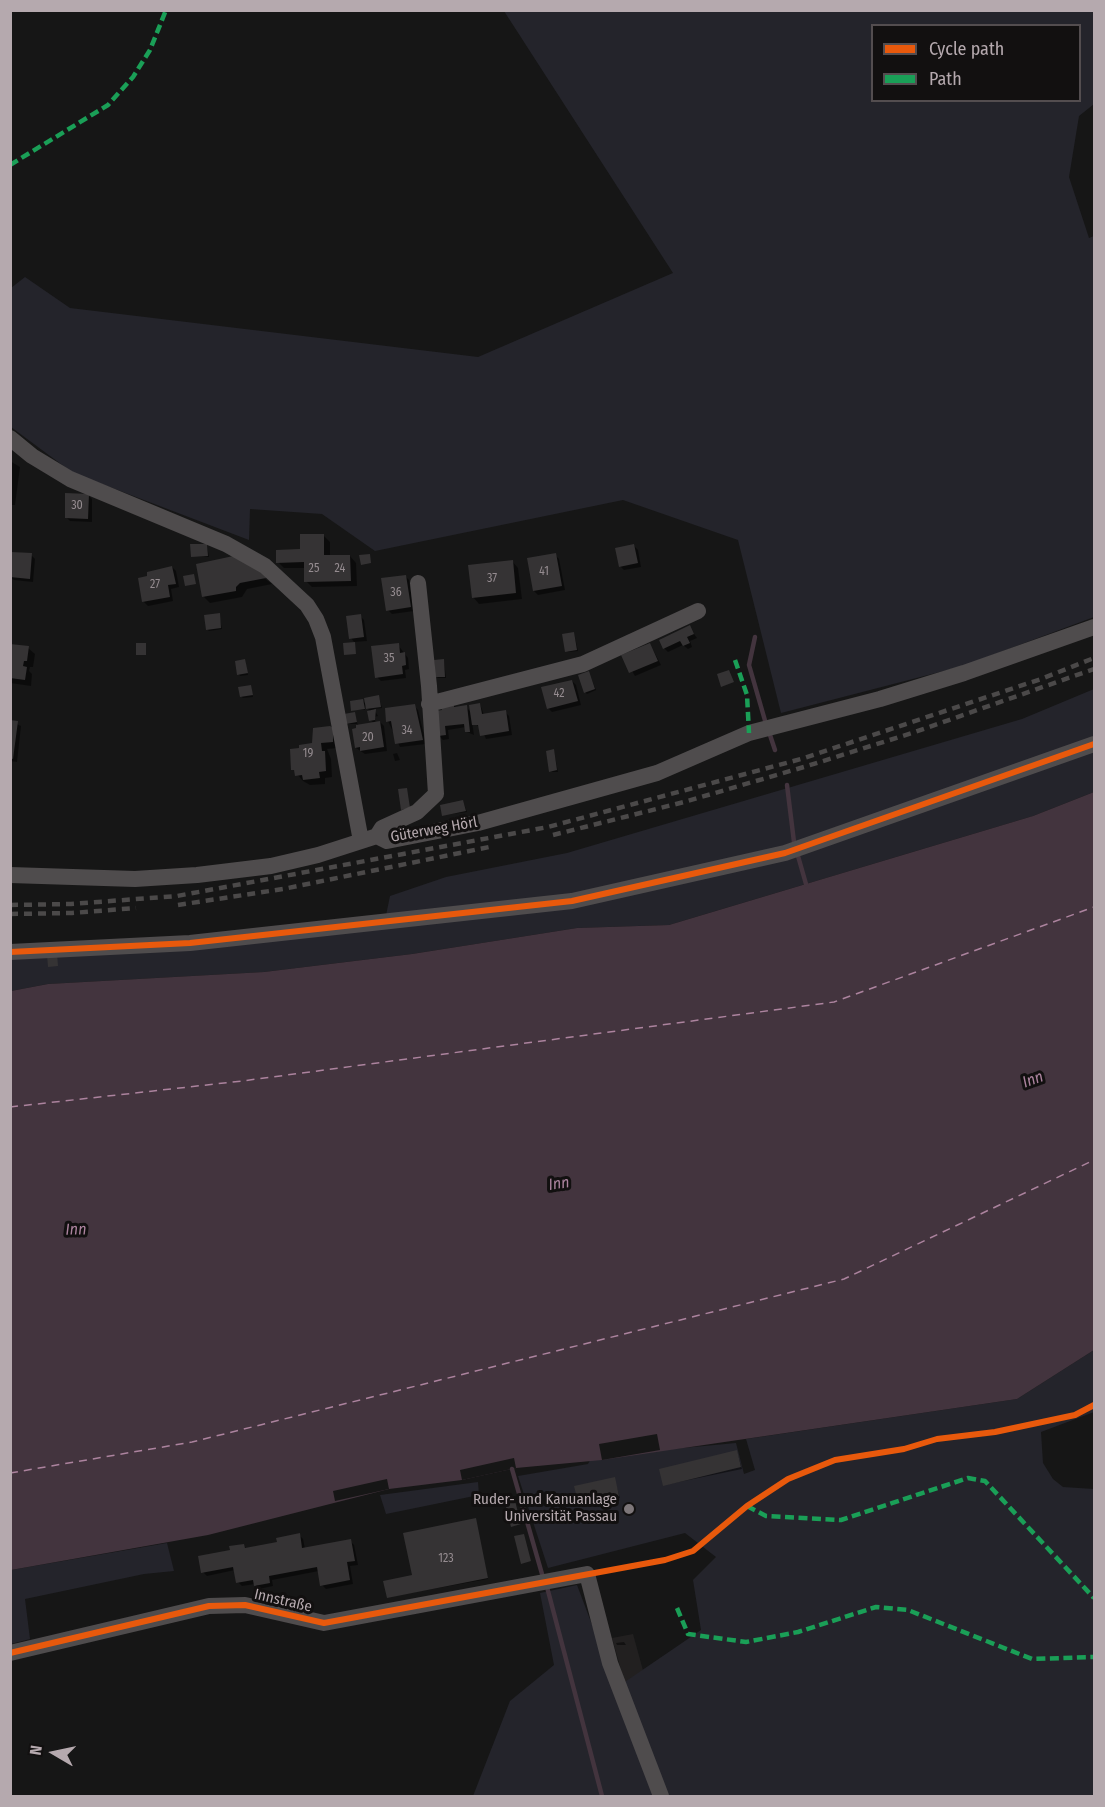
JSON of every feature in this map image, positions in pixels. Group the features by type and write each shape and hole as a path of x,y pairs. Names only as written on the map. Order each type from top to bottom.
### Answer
{"street":[{"path":"10,438 32,456 70,479 236,550 265,566 307,605 323,637 361,841"},
{"path":"377,836 382,828 417,812 435,794 418,583"},
{"path":"429,704 583,664 698,611"},
{"name":"Güterweg Hörl","path":"10,875 135,879 197,875 271,866 318,855 377,836 387,841 478,823 607,788 690,761 749,733 880,699 1095,627"},
{"path":"10,952 190,943 572,901 784,853 1095,744"},
{"name":"Innstraße","path":"10,1653 209,1606 245,1605 324,1623 587,1574 610,1663 661,1797"}],"shaded area":[{"path":"504,11 1094,11 1094,104 1079,116 1069,177 1089,238 1094,236 1094,617 963,666 781,713 738,540 623,500 375,551 322,514 250,509 249,540 73,473 11,427 11,288 25,277 70,308 478,357 673,273"},
{"path":"1094,689 1094,792 1033,816 669,925 577,928 412,954 264,972 48,984 11,991 11,957 384,925 390,896 446,877 567,853 1022,719"},
{"path":"1094,1350 1094,1412 1041,1432 1043,1463 1053,1479 1063,1487 1094,1489 1094,1796 473,1796 510,1701 554,1665 540,1593 577,1585 616,1688 701,1630 693,1580 716,1557 685,1533 548,1568 518,1476 588,1464 599,1444 661,1450 736,1443 744,1474 755,1470 746,1439 1017,1399"},
{"path":"478,1482 479,1495 386,1514 380,1495"},
{"path":"167,1543 174,1571 144,1574 25,1599 30,1639 11,1644 11,1570"},
{"path":"633,1634 658,1725 639,1733 612,1638"}],"water":[{"name":"Inn","path":"1094,792 1094,1350 1017,1399 602,1460 516,1468 462,1480 389,1489 208,1535 11,1570 11,991 48,984 264,972 412,954 577,928 669,925 1033,816"}],"pier":[{"path":"657,1434 660,1450 602,1460 599,1444"},
{"path":"514,1458 516,1468 462,1480 460,1470"},
{"path":"387,1479 389,1489 335,1501 333,1491"}],"building":[{"path":"65,493 89,494 88,519 65,518"},
{"path":"300,534 324,534 324,555 350,555 351,581 304,582 304,562 276,563 276,550 300,549"},
{"path":"190,544 207,544 208,556 191,557"},
{"path":"634,544 638,563 619,567 615,548"},
{"path":"11,552 32,553 30,579 10,577"},
{"path":"556,553 562,586 533,591 527,558"},
{"path":"370,554 371,563 361,565 359,555"},
{"path":"238,555 265,574 266,578 240,583 236,591 202,597 196,564"},
{"path":"513,560 516,593 472,598 468,565"},
{"path":"172,566 176,584 168,585 170,597 142,602 138,578 147,576 147,572"},
{"path":"194,574 196,584 185,586 183,576"},
{"path":"406,575 411,607 386,611 381,578"},
{"path":"220,613 221,628 206,630 204,615"},
{"path":"361,614 364,637 349,639 346,616"},
{"path":"690,625 694,634 687,637 690,643 683,646 680,641 663,649 659,640"},
{"path":"574,632 577,650 565,652 562,634"},
{"path":"355,642 356,654 344,655 343,643"},
{"path":"136,643 146,643 146,655 136,655"},
{"path":"399,643 400,653 405,652 406,665 402,666 403,674 375,678 371,646"},
{"path":"650,643 658,661 629,673 621,655"},
{"path":"10,644 29,646 27,661 24,661 23,666 27,667 25,680 10,678"},
{"path":"245,659 248,673 237,675 235,661"},
{"path":"444,659 445,677 435,677 434,660"},
{"path":"729,670 734,682 721,687 717,674"},
{"path":"589,671 595,689 584,693 578,675"},
{"path":"572,680 578,701 547,709 541,687"},
{"path":"251,685 253,695 240,697 238,687"},
{"path":"379,695 381,707 366,709 364,698"},
{"path":"363,699 365,709 351,711 350,701"},
{"path":"480,703 482,714 506,710 509,731 480,736 478,725 472,725 469,705"},
{"path":"415,704 423,740 395,744 391,721 386,722 385,708"},
{"path":"454,705 454,707 467,705 470,732 465,732 464,724 445,726 446,735 438,736 435,711 442,710 441,707"},
{"path":"376,709 375,720 369,721 367,711"},
{"path":"355,712 357,722 346,724 344,714"},
{"path":"10,720 18,721 13,759 10,758"},
{"path":"380,721 384,747 360,751 360,747 355,748 352,729 356,728 356,725"},
{"path":"330,726 333,728 333,742 321,743 322,751 325,751 326,771 319,772 320,778 303,780 302,775 295,776 294,770 291,770 290,749 312,743 313,728"},
{"path":"554,749 557,770 549,772 546,751"},
{"path":"407,788 410,808 401,810 398,789"},
{"path":"463,800 466,811 442,816 440,805"},
{"path":"57,953 58,966 48,967 47,955"},
{"path":"737,1450 741,1467 663,1486 659,1469"},
{"path":"615,1477 619,1496 579,1506 574,1486"},
{"path":"514,1497 521,1524 511,1527 504,1499"},
{"path":"476,1518 488,1578 387,1598 383,1581 412,1575 403,1533"},
{"path":"300,1533 302,1548 351,1539 355,1561 347,1562 350,1580 320,1586 317,1567 269,1576 270,1583 254,1586 253,1580 236,1583 233,1567 201,1573 198,1556 230,1550 229,1546 244,1544 245,1548 277,1542 276,1538"},
{"path":"524,1534 531,1561 521,1564 514,1536"}],"waterway":[{"path":"755,637 749,665 766,724"},
{"path":"769,732 775,750"},
{"path":"787,785 794,842"},
{"path":"798,856 806,884"},
{"path":"512,1469 542,1574"},
{"path":"547,1587 602,1796"}],"ferry route":[{"path":"10,1107 242,1081 834,1002 1094,907"},
{"path":"10,1473 192,1442 844,1279 1094,1160"}],"railway":[{"path":"10,905 71,904 177,896 548,827 801,759 1041,679 1094,658"},
{"path":"553,835 684,802 804,767 912,733 1094,669"},
{"path":"178,905 283,889 494,846"},
{"path":"10,914 72,913 136,908"}],"marked path":[{"path":"10,165 108,105 133,77 150,50 166,10"},
{"path":"735,660 747,695 749,733"},
{"path":"747,1506 766,1516 841,1520 968,1478 985,1481 1094,1598"},
{"path":"677,1608 688,1634 746,1642 798,1632 876,1607 908,1610 1032,1659 1094,1657"}],"cycle path":[{"path":"10,952 190,943 572,901 785,853 1094,744"},
{"path":"10,1653 209,1606 245,1605 324,1623 665,1560 693,1551 747,1506 788,1479 835,1460 904,1449 937,1439 995,1432 1075,1415 1094,1405"}],"place":[{"name":"Ruder- und Kanuanlage Universität Passau","path":"629,1509"}]}
